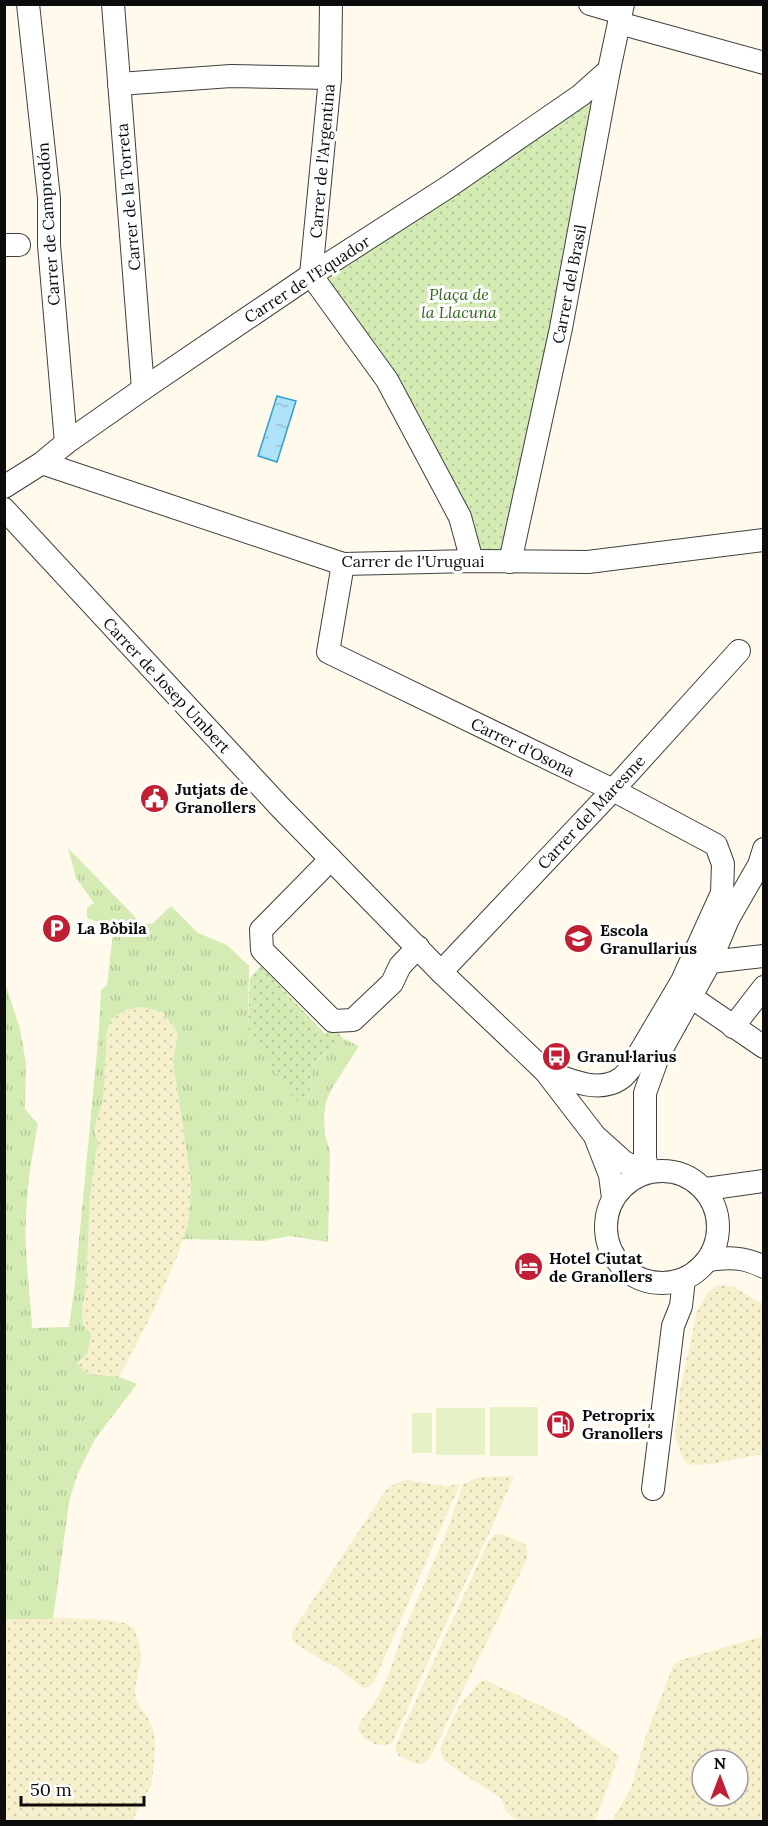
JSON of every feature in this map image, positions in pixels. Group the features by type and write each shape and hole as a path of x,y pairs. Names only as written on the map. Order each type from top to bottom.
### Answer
{"street":[{"name":"Carrer de Camprodón","path":"28,4 49,198 26,245 66,443"},
{"name":"Carrer de la Torreta","path":"113,4 143,389"},
{"name":"Carrer de l'Argentina","path":"311,274 330,78 331,4"},
{"path":"590,4 764,63"},
{"name":"Carrer del Brasil","path":"510,562 561,328 621,14"},
{"name":"Carrer de l'Equador","path":"4,487 42,463 66,443 311,274 448,187 581,95 609,70"},
{"path":"119,84 231,76 330,78"},
{"path":"311,274 387,380 460,517 472,561"},
{"name":"Carrer de l'Uruguai","path":"42,463 343,564 472,561 588,562 764,540"},
{"name":"Carrer de Josep Umbert","path":"4,509 331,859 441,972 545,1071 595,1136"},
{"name":"Carrer d'Osona","path":"343,564 328,652 613,790 716,845 723,864 722,893"},
{"name":"Carrer del Maresme","path":"441,972 613,790 739,651"},
{"path":"647,1172 645,1093 659,1054 710,962 728,919 759,865 764,849"},
{"path":"331,859 261,930 262,950 333,1021 353,1020 392,983 400,966 418,947"},
{"path":"722,893 728,919"},
{"name":"Carrer de Josep Umbert","path":"545,1071 589,1085 603,1085 619,1080 630,1069 682,981 722,893"},
{"path":"710,962 764,956"},
{"path":"734,1027 764,987"},
{"path":"691,997 764,1047"},
{"path":"595,1136 624,1162 647,1172"},
{"path":"595,1136 610,1175 613,1198"},
{"path":"666,1171 684,1175 706,1189 715,1207 718,1221 716,1244 708,1260 699,1270 684,1279 668,1284 652,1283 633,1276 622,1268 610,1251 605,1232 607,1210 613,1198 632,1179 647,1172 666,1171"},
{"path":"706,1189 764,1181"},
{"path":"718,1221 730,1239 759,1265"},
{"path":"708,1260 732,1257 759,1265"},
{"path":"653,1489 674,1326 681,1306 684,1279"},
{"path":"652,1283 664,1295 670,1306 674,1326"}],"shaded area":[{"path":"141,1007 162,1012 178,1034 173,1061 191,1180 189,1220 178,1254 152,1314 119,1377 103,1377 87,1374 77,1363 87,1353 82,1307 86,1287 90,1199 96,1150 99,1145 94,1132 103,1099 107,1031 112,1019 125,1010"},
{"path":"716,1286 734,1287 763,1304 763,1454 694,1465 686,1463 675,1436 680,1391 697,1311 708,1292"},
{"path":"514,1476 393,1742 387,1746 374,1744 363,1737 358,1729 360,1723 380,1693 389,1673 402,1635 447,1531 463,1484 480,1477"},
{"path":"407,1480 444,1486 460,1484 374,1682 369,1687 362,1687 332,1664 326,1663 293,1642 293,1630 386,1490 396,1483"},
{"path":"496,1534 524,1543 527,1549 527,1559 430,1758 423,1764 417,1764 399,1756 395,1750 397,1742 489,1540"},
{"path":"63,1618 125,1623 134,1628 139,1642 141,1658 135,1690 136,1700 154,1732 155,1746 152,1783 132,1821 5,1821 4,1619"},
{"path":"763,1636 763,1821 612,1821 631,1788 646,1735 674,1664"},
{"path":"483,1679 563,1716 619,1756 595,1821 518,1821 506,1812 501,1798 444,1761 441,1753 442,1744 459,1706"}],"green space":[{"name":"Plaça de la Llacuna","path":"609,70 510,562 472,561 460,517 311,275"},
{"path":"68,848 141,923 152,924 171,906 198,933 227,945 249,966 248,1028 308,1099 314,1063 344,1039 359,1046 326,1102 325,1135 330,1151 328,1242 290,1236 263,1241 183,1239 189,1220 191,1180 173,1061 178,1034 162,1012 141,1007 125,1010 112,1019 107,1031 103,1099 94,1131 99,1145 96,1150 90,1199 86,1287 82,1307 83,1325 91,1334 87,1353 77,1363 87,1374 119,1377 137,1384 95,1439 77,1475 69,1502 53,1619 5,1619 4,980 20,1029 26,1064 25,1109 38,1124 30,1170 26,1218 32,1328 69,1327 75,1283 101,990 107,985 113,933 102,923 87,918 87,908 94,903 76,878"},
{"path":"261,966 325,1034 333,1028 344,1039 314,1063 308,1099 295,1101 248,1028 250,978"},
{"path":"490,1407 538,1407 538,1456 490,1456"},
{"path":"436,1408 485,1408 485,1455 436,1455"},
{"path":"412,1413 432,1413 432,1453 412,1453"}],"water":[{"path":"277,396 296,401 277,462 258,456"}],"place":[{"name":"Jutjats de Granollers","path":"154,798"},
{"name":"La Bòbila","path":"56,928"},
{"name":"Escola Granullarius","path":"579,939"},
{"name":"Granul·larius","path":"556,1056"},
{"name":"Hotel Ciutat de Granollers","path":"528,1267"},
{"name":"Petroprix Granollers","path":"561,1424"}]}
